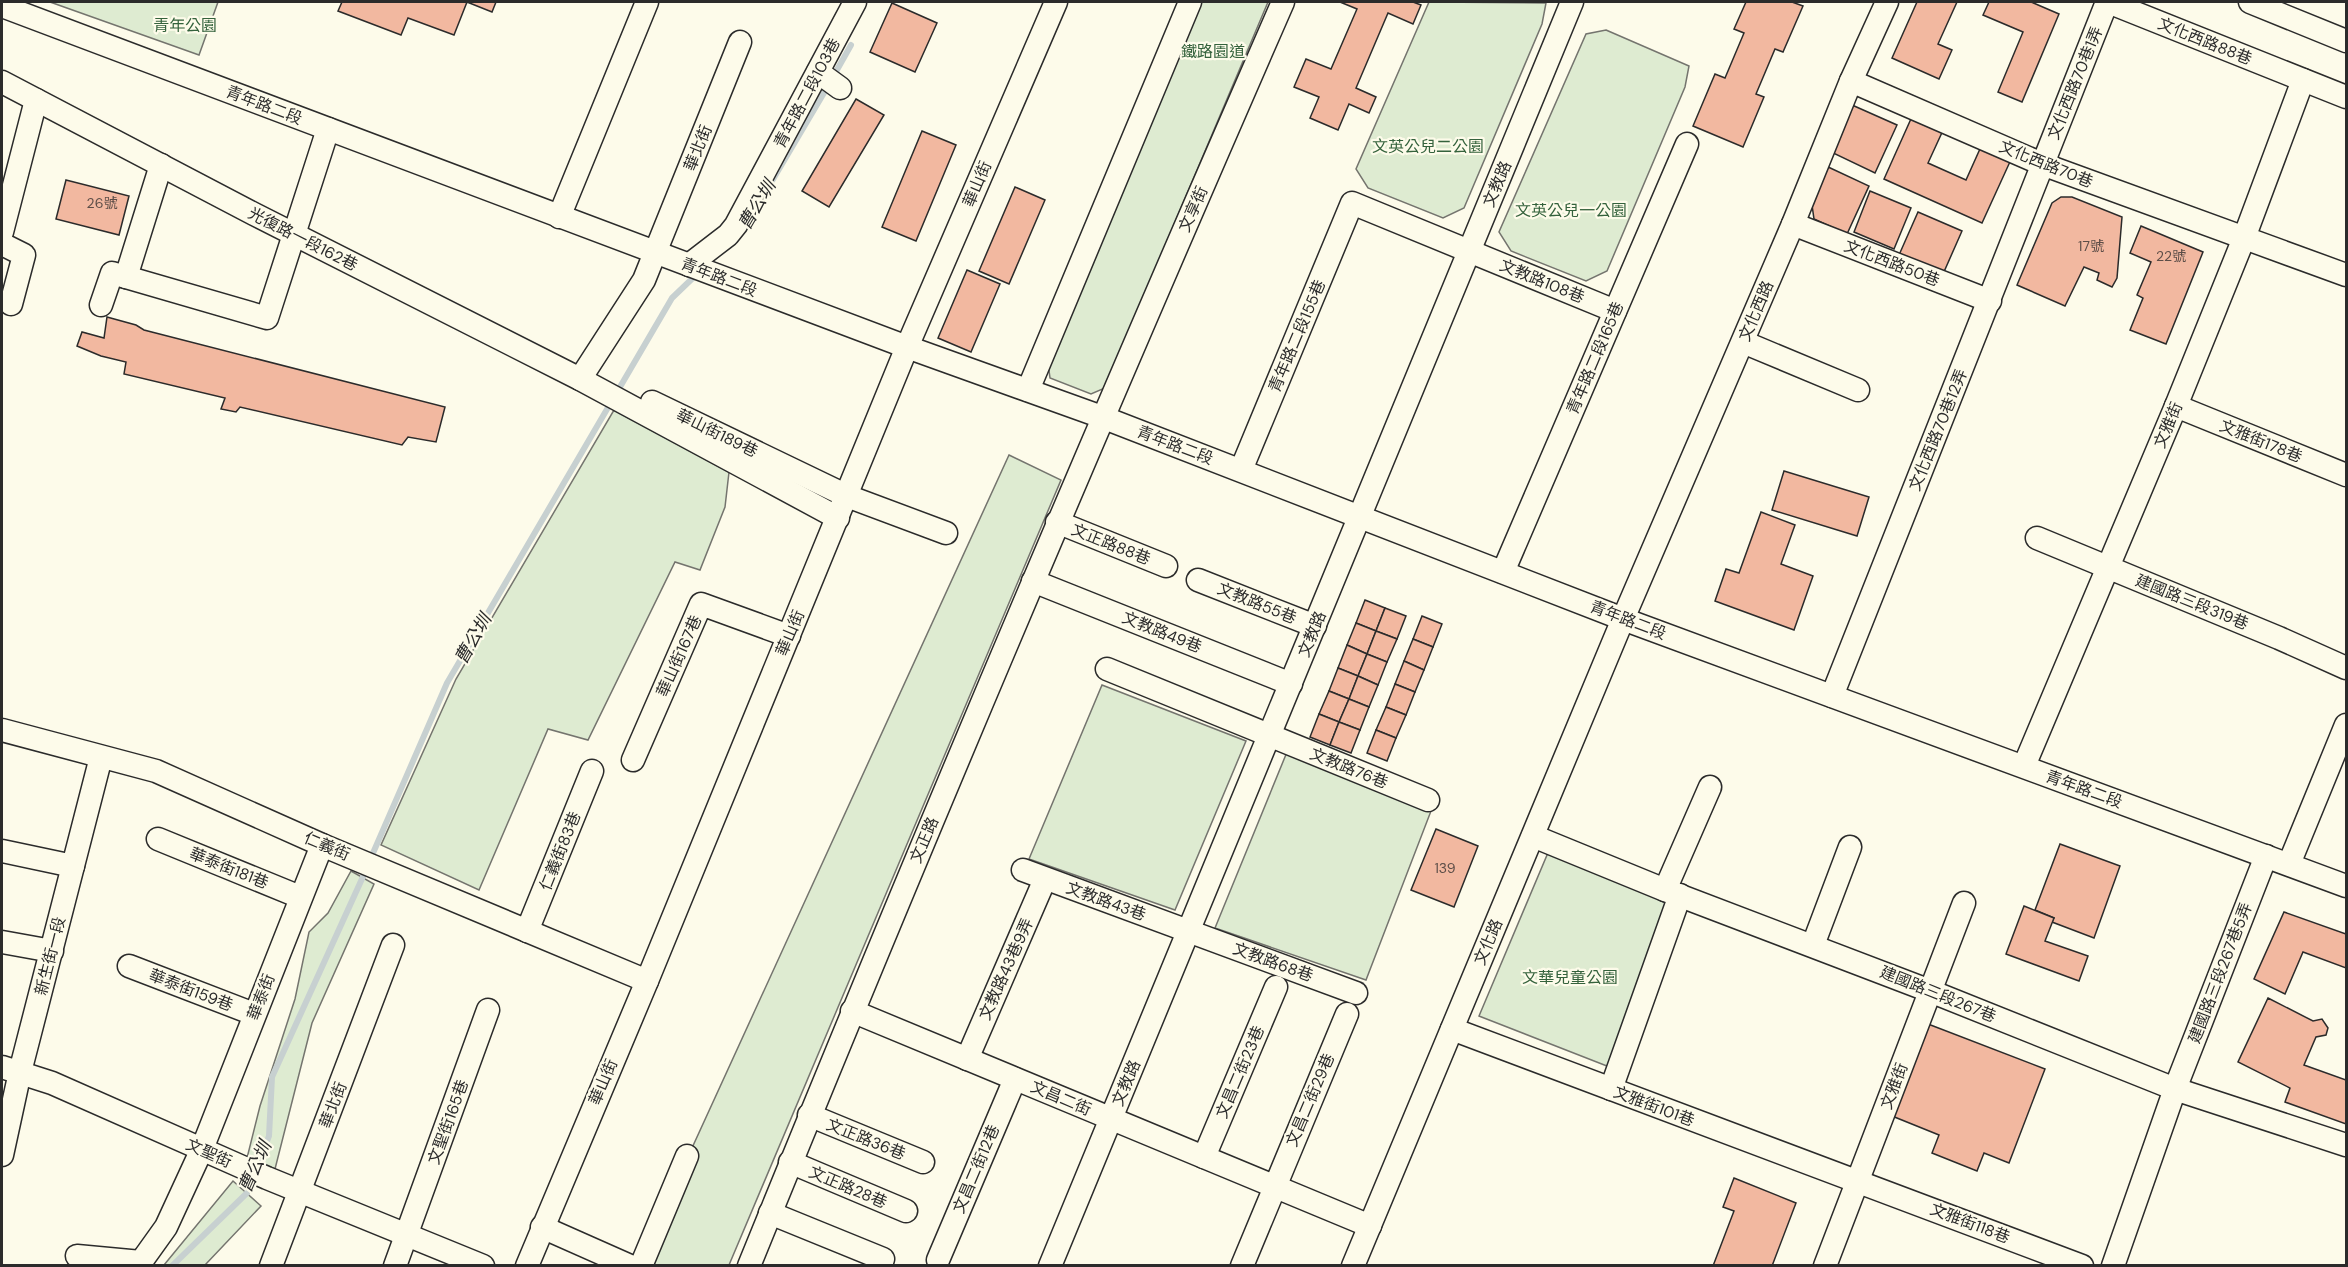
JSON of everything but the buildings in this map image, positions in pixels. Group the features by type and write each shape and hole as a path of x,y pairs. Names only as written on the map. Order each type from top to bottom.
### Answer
{"street":[{"path":"559,217 647,2"},
{"name":"青年路二段103巷","path":"699,269 735,225 855,2"},
{"name":"華山街","path":"527,1266 647,981 907,347 1056,2"},
{"path":"1028,390 1190,2"},
{"name":"文享街","path":"1102,417 1283,2"},
{"name":"文教路","path":"1050,1266 1572,2"},
{"name":"文化西路","path":"1623,619 1743,342 1851,81 1887,2"},
{"name":"文化西路88巷","path":"2108,2 2346,97"},
{"name":"文化西路70巷1弄","path":"2042,164 2108,2"},
{"path":"2250,2 2346,41"},
{"name":"青年路二段","path":"2,6 559,217 1102,417 1623,619 2346,886"},
{"name":"華北街","path":"583,374 644,280 740,42"},
{"path":"818,72 840,88"},
{"name":"文雅街","path":"2024,766 2176,406 2244,238 2303,80"},
{"name":"文化西路70巷","path":"1851,81 2042,164 2346,275"},
{"name":"光復路一段162巷","path":"2,82 294,234 583,374"},
{"path":"2,232 36,100"},
{"path":"101,305 112,273 267,318 328,129"},
{"name":"青年路二段165巷","path":"1503,572 1688,144"},
{"name":"文化西路70巷12弄","path":"1832,696 1990,301 2042,164"},
{"path":"126,277 161,165"},
{"name":"文教路108巷","path":"1352,203 1615,311"},
{"name":"青年路二段155巷","path":"1241,470 1352,203"},
{"name":"文化西路50巷","path":"1793,224 1990,301"},
{"path":"2,244 24,255 10,304"},
{"path":"1743,342 1858,390"},
{"name":"華山街189巷","path":"583,374 617,392 847,496 946,533"},
{"path":"617,392 838,518"},
{"name":"文雅街178巷","path":"2176,406 2346,475"},
{"name":"文正路","path":"751,1265 790,1162 852,1011 1102,417"},
{"name":"文正路88巷","path":"1057,522 1166,566"},
{"name":"建國路三段319巷","path":"2037,538 2346,668"},
{"name":"文教路55巷","path":"1198,580 1315,626"},
{"name":"文教路49巷","path":"1033,581 1291,684"},
{"name":"華山街167巷","path":"633,760 701,604 789,636"},
{"name":"文化路","path":"1353,1266 1623,619"},
{"name":"文教路76巷","path":"1107,669 1428,800"},
{"path":"2289,864 2346,725"},
{"name":"仁義街","path":"2,730 156,771 322,844 647,981"},
{"name":"新生街一段","path":"2,1155 11,1069 52,951 101,757"},
{"name":"仁義街83巷","path":"527,931 592,771"},
{"path":"1611,1089 1673,893 1710,787"},
{"name":"建國路三段267巷","path":"1533,836 2175,1089 2346,1145"},
{"name":"華泰街181巷","path":"158,839 300,897"},
{"name":"華泰街","path":"77,1256 141,1262 166,1227 202,1149 322,844"},
{"path":"1813,945 1850,847"},
{"path":"2,851 73,866"},
{"name":"建國路三段267巷5弄","path":"2113,1266 2175,1089 2266,856"},
{"name":"文教路43巷","path":"1023,870 1189,931"},
{"name":"文教路43巷9弄","path":"967,1059 1045,879"},
{"name":"文雅街","path":"1825,1266 1964,903"},
{"name":"文教路68巷","path":"1189,931 1356,993"},
{"path":"2,942 52,951"},
{"name":"華北街","path":"271,1266 393,945"},
{"name":"華泰街159巷","path":"129,966 254,1014"},
{"name":"文昌二街23巷","path":"1204,1157 1276,987"},
{"name":"文聖街165巷","path":"395,1266 488,1010"},
{"name":"文昌二街","path":"852,1011 1370,1226"},
{"name":"文昌二街29巷","path":"1242,1266 1347,1014"},
{"name":"文雅街101巷","path":"1452,1029 1857,1181"},
{"name":"文聖街","path":"11,1069 52,1083 255,1173 483,1266"},
{"name":"文昌二街12巷","path":"938,1260 1015,1079"},
{"name":"文正路36巷","path":"809,1116 923,1162"},
{"path":"641,1266 687,1156"},
{"name":"文正路28巷","path":"790,1162 906,1211"},
{"name":"文雅街118巷","path":"1857,1181 2082,1266"},
{"path":"770,1213 883,1259"},
{"path":"542,1227 630,1266"}],"green space":[{"name":"青年公園","path":"50,2 218,2 199,55"},
{"name":"鐵路園道","path":"1199,2 1268,2 1105,388 1091,394 1050,378 1048,363"},
{"name":"文英公兒二公園","path":"1429,2 1546,3 1542,24 1464,208 1443,218 1368,188 1356,169"},
{"name":"文英公兒一公園","path":"1606,30 1689,66 1685,87 1607,271 1586,281 1511,251 1499,232 1586,34"},
{"path":"614,410 729,472 725,507 700,570 675,562 588,740 548,729 479,890 381,845 456,679"},
{"path":"1009,455 1061,480 729,1265 638,1266"},
{"path":"1102,685 1246,741 1175,910 1029,859"},
{"path":"1287,752 1431,811 1366,980 1215,928"},
{"name":"文華兒童公園","path":"1550,848 1672,896 1612,1068 1479,1016"},
{"path":"351,871 374,884 312,1023 275,1169 247,1158 260,1106 295,999 309,932 328,913"},
{"path":"233,1181 261,1206 205,1265 164,1265"}],"waterway":[{"name":"曹公圳","path":"833,77 851,45"},
{"name":"曹公圳","path":"769,186 828,86"},
{"name":"曹公圳","path":"370,860 447,683 672,298 697,274"},
{"name":"曹公圳","path":"172,1266 247,1193 269,1136 272,1077 366,870"}]}
